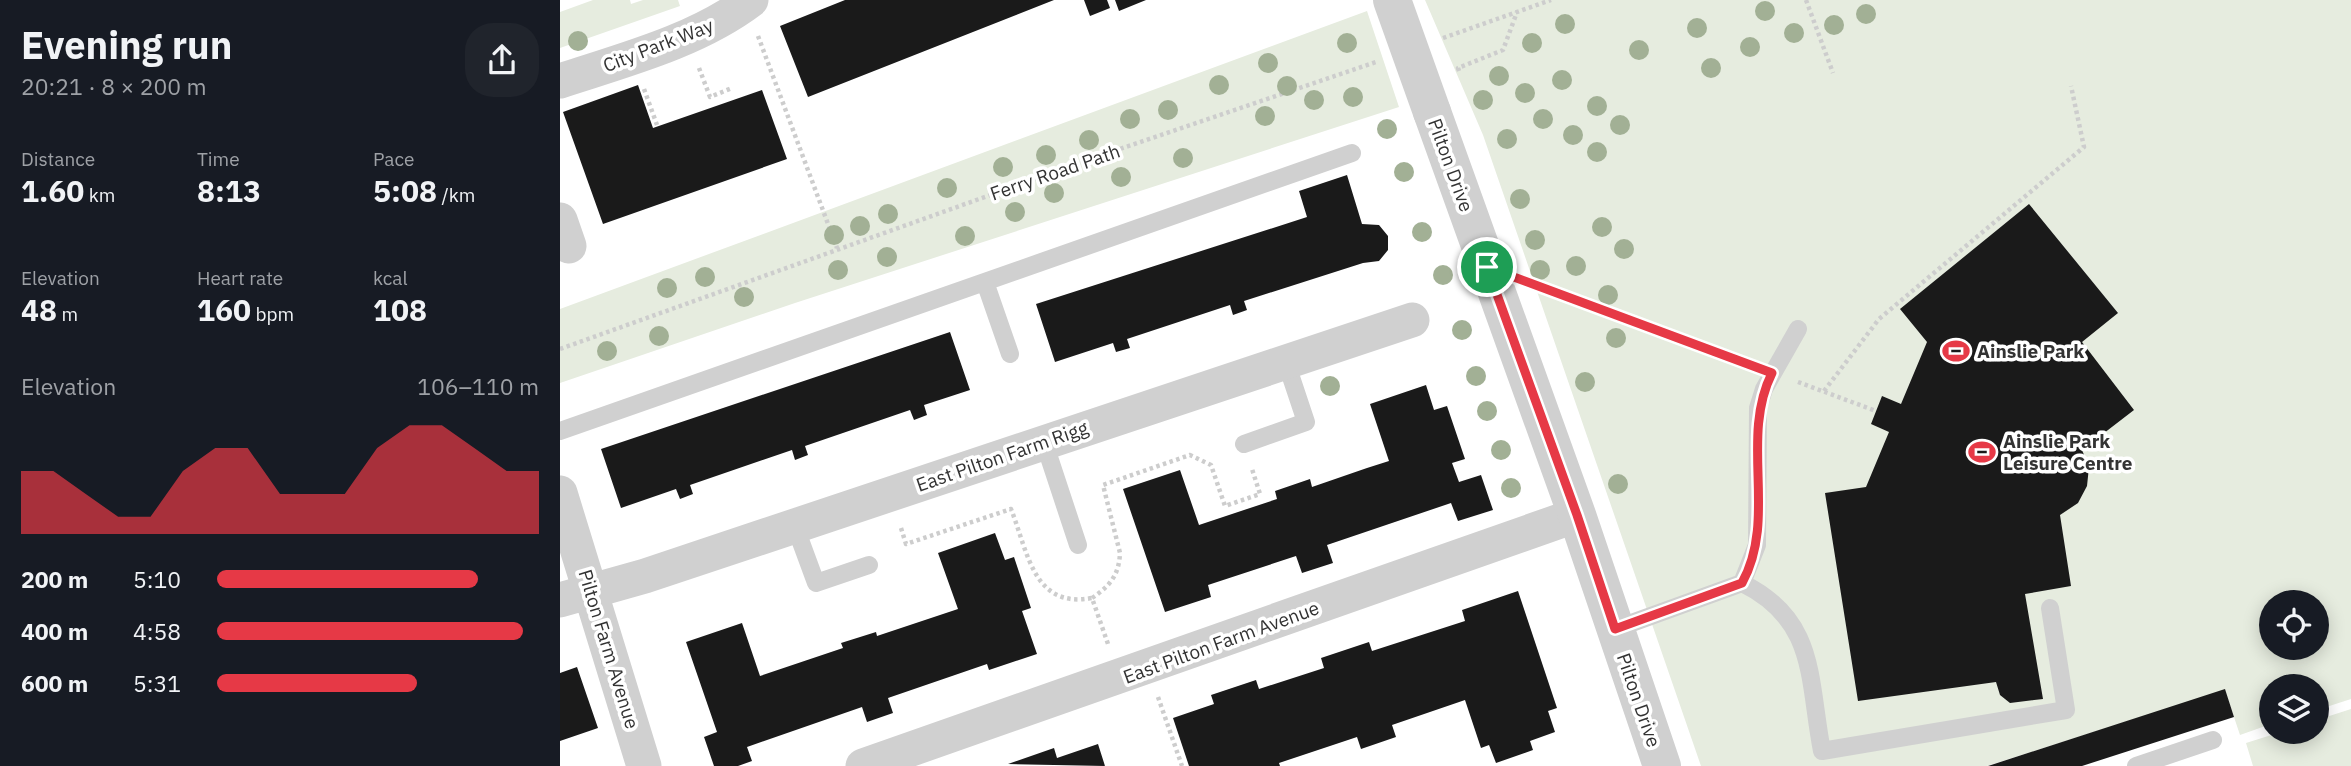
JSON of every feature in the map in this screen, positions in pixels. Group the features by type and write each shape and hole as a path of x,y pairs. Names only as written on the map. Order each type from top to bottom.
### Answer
{"street":[{"name":"Pilton Drive","path":"1392,0 1577,515 1662,766"},
{"name":"City Park Way","path":"560,81 726,18 749,2"},
{"name":"East Pilton Farm Rigg","path":"576,596 795,526 1412,320"},
{"name":"Pilton Farm Avenue","path":"560,493 576,596 644,766"},
{"name":"East Pilton Farm Avenue","path":"863,766 1134,673 1577,515"}],"lane":[{"path":"560,431 1352,153"},
{"path":"985,282 1010,354"},
{"path":"1615,629 1742,583 1757,545 1758,408 1772,373 1798,330"},
{"path":"1244,444 1306,422 1286,362"},
{"path":"1044,442 1078,545"},
{"path":"795,526 816,583 869,565"},
{"path":"1742,583 1775,604 1798,632 1806,652 1822,751 2066,710 2050,608"},
{"path":"2136,766 2213,740"}],"path":[{"path":"1440,39 1551,0"},
{"path":"1806,0 1833,74"},
{"path":"749,2 837,248"},
{"path":"1432,112 1465,92 1458,68 1503,50 1518,12"},
{"path":"687,34 710,97 732,88"},
{"name":"Ferry Road Path","path":"560,349 837,248 1388,57"},
{"path":"1824,391 1879,319 2084,147 2071,86"},
{"path":"1487,267 1877,411"},
{"path":"890,494 906,544 1011,509 1037,578 1046,589 1064,600 1092,598 1107,588 1120,565 1120,553 1103,485 1190,455 1211,465 1225,506 1260,494 1244,444"},
{"path":"1092,598 1182,766"}],"shaded area":[{"path":"593,0 630,0 631,4 643,0 678,0 680,6 560,48 560,12"},
{"name":"Ainslie Park","path":"1425,0 2351,0 2351,699 2329,706 2329,674 2259,674 2259,728 2240,735 2225,690 1987,766 1701,766 1483,135"},
{"path":"1367,11 1399,107 795,303 560,383 560,309"},
{"path":"2351,709 2351,766 2253,766 2246,743 2259,739 2259,744 2329,744 2329,716"}],"building":[{"path":"845,0 1054,0 808,97 780,26"},
{"path":"1084,0 1107,0 1110,8 1090,16"},
{"path":"1115,0 1146,0 1119,11"},
{"path":"638,85 653,128 762,90 787,159 603,224 563,112"},
{"path":"1347,175 1362,224 1379,225 1388,236 1388,250 1379,261 1363,263 1244,301 1247,310 1233,315 1230,305 1127,339 1130,348 1116,352 1113,343 1055,362 1036,304 1307,217 1299,191"},
{"name":"Ainslie Park Leisure Centre","path":"2029,204 2118,313 2082,342 2134,410 2082,450 2089,467 2087,486 2078,503 2060,515 2071,586 2025,594 2043,699 2010,703 2000,695 1996,682 1858,701 1825,493 1866,487 1889,432 1871,424 1882,396 1901,404 1927,342 1900,309"},
{"path":"950,332 970,390 924,405 927,415 914,420 910,410 805,446 808,455 795,460 792,450 690,485 693,494 680,499 676,489 621,508 601,449"},
{"path":"1426,385 1434,410 1447,406 1465,459 1452,463 1459,482 1481,475 1493,510 1458,521 1451,503 1327,545 1333,563 1302,573 1296,556 1208,585 1211,597 1165,612 1123,489 1180,470 1199,525 1277,499 1275,491 1310,479 1312,487 1389,461 1370,404"},
{"path":"995,533 1005,560 1014,557 1031,608 1022,611 1037,654 989,670 987,664 888,698 893,713 867,722 862,707 747,747 752,761 738,766 714,766 704,737 717,732 686,642 742,623 760,676 843,648 841,643 876,632 877,636 958,609 938,553"},
{"path":"1518,591 1557,708 1548,711 1555,732 1530,741 1533,750 1496,763 1489,745 1481,748 1465,700 1392,725 1396,737 1361,749 1357,737 1279,763 1280,766 1189,766 1173,718 1214,704 1211,695 1256,680 1259,689 1324,668 1321,658 1369,642 1372,651 1465,621 1462,610"},
{"path":"577,667 598,728 560,741 560,673"},
{"path":"2225,689 2234,717 2082,766 1988,766"},
{"path":"1098,744 1105,766 1008,764 1054,748 1057,758"}],"place":[{"name":"Ainslie Park","path":"1956,351"},
{"name":"Ainslie Park Leisure Centre","path":"1982,452"}],"route":[{"path":"1487,267 1772,373 1758,408 1757,545 1742,583 1615,629 1577,515 1487,267"}]}
